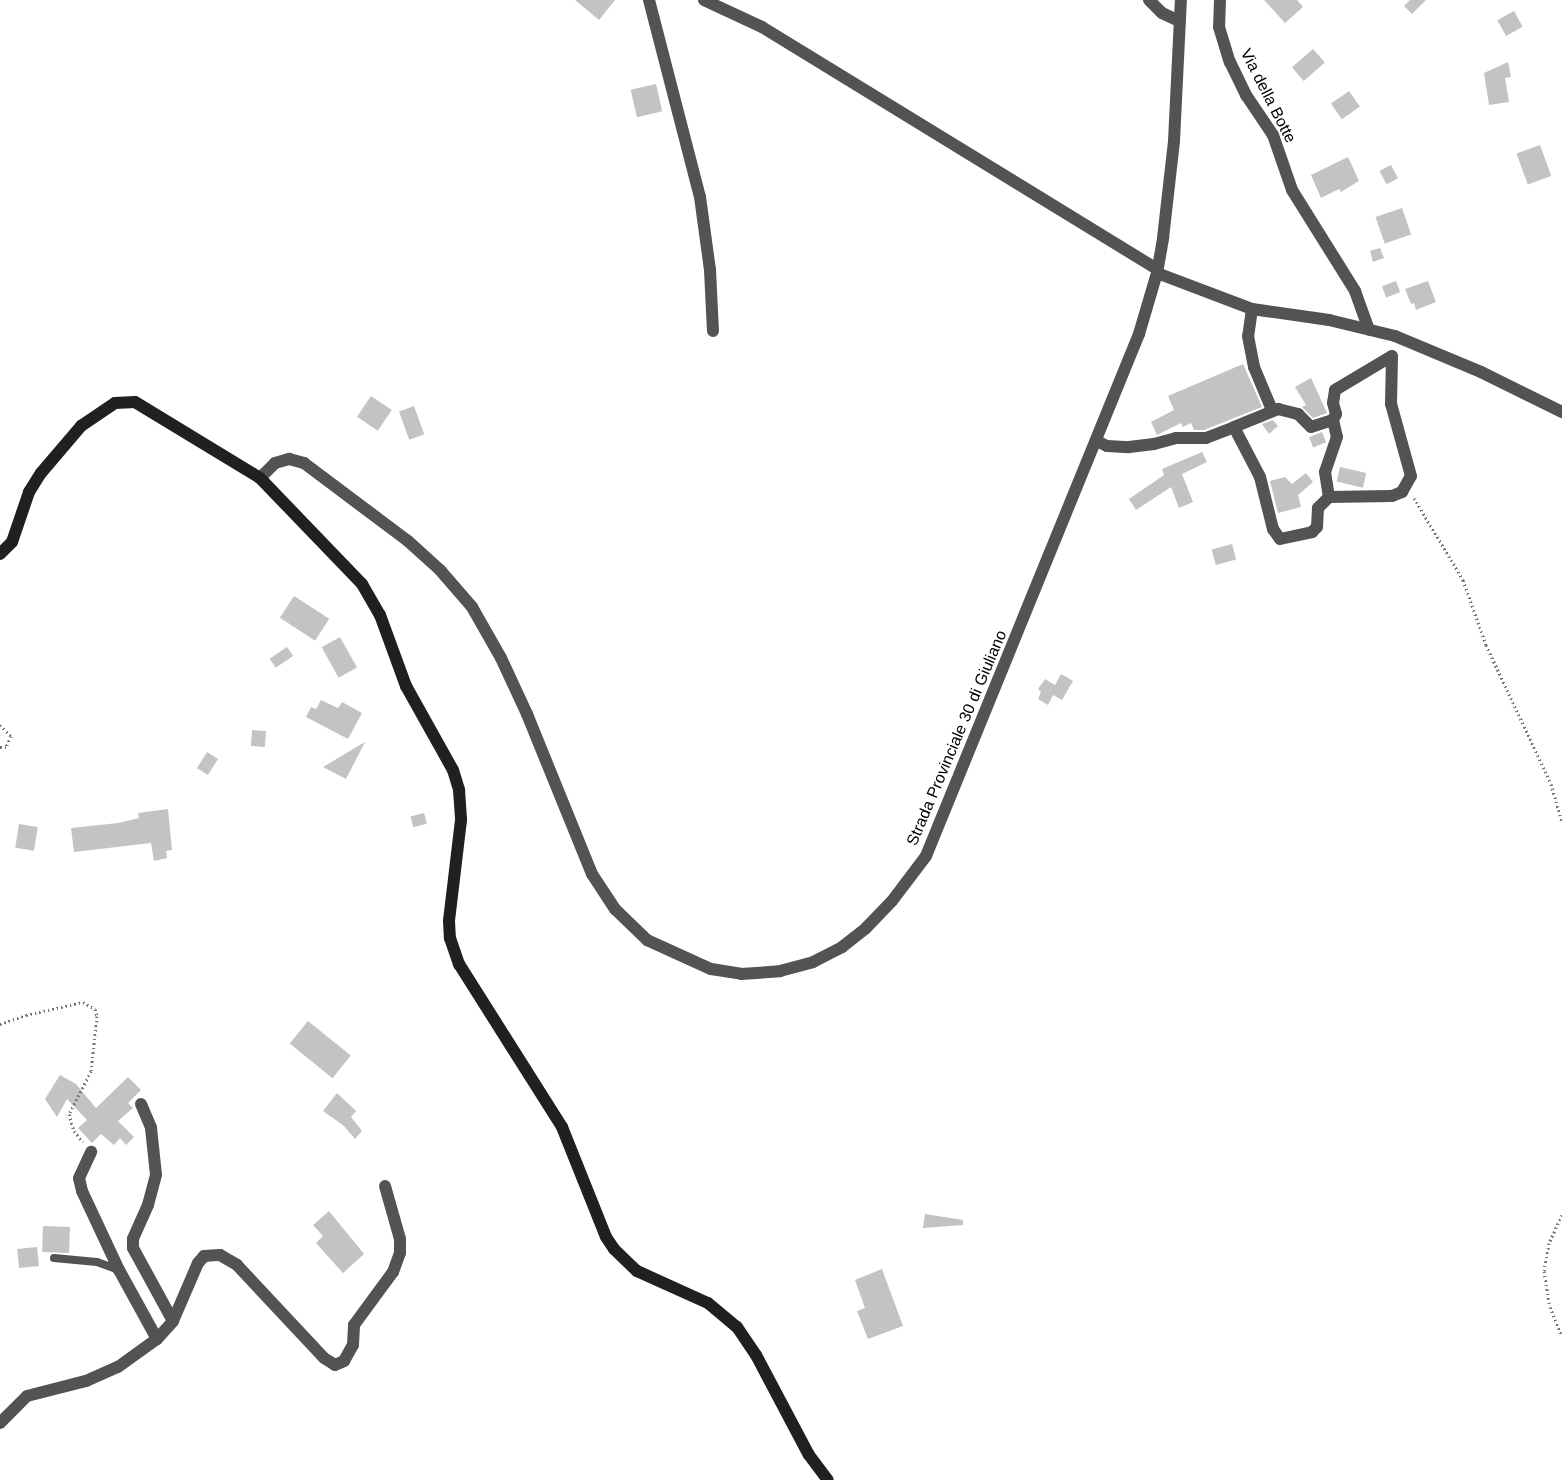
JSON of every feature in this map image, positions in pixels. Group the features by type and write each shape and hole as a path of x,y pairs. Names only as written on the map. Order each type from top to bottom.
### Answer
{"main road":[{"path":"0,554 12,542 29,492 41,472 81,426 115,403 135,402 151,409 260,478 362,584 380,615 406,686 453,770 461,805 449,921 454,953 481,1004 562,1127 606,1237 624,1262 636,1271 708,1304 737,1328 756,1355 809,1455 828,1480"}],"street":[{"path":"649,0 700,197 710,270 713,331"},
{"path":"704,0 772,33 1157,271 1252,309 1369,330 1406,341 1481,372 1562,412"},
{"path":"1149,0 1162,13 1179,21"},
{"name":"Strada Provinciale 30 di Giuliano","path":"260,478 275,463 289,459 304,463 408,541 440,570 472,607 501,658 592,874 615,909 647,940 711,969 741,974 780,971 813,962 842,947 865,929 892,901 926,856 1097,441 1139,333 1157,271 1174,141 1181,0"},
{"name":"Via della Botte","path":"1220,0 1219,27 1230,62 1246,95 1273,135 1292,189 1355,291 1369,330"},
{"path":"1252,309 1248,336 1254,367 1272,410"},
{"path":"1234,427 1260,477 1274,530 1280,539 1312,532 1317,527 1318,508 1329,497 1392,496 1401,492 1411,476 1391,404 1392,356 1335,390 1333,403 1336,414 1333,420 1337,437 1325,472 1329,497"},
{"path":"1097,441 1107,446 1137,446 1176,438 1206,438 1272,410 1298,414 1311,427 1333,420"},
{"path":"141,1104 151,1128 156,1175 148,1205 133,1239 132,1248 173,1321"},
{"path":"91,1152 78,1178 97,1226 157,1339"},
{"path":"0,1423 27,1396 97,1376 118,1367 157,1339 173,1321 198,1263 204,1256 220,1255 237,1265 324,1358 335,1365 344,1361 354,1345 354,1325 393,1272 400,1253 400,1239 385,1186"}],"lane":[{"path":"54,1258 97,1262 119,1270"}],"path":[{"path":"1406,485 1463,580 1486,645 1551,784 1562,822"},
{"path":"0,725 12,736 6,747 0,747"},
{"path":"0,1024 26,1015 83,1002 95,1009 97,1016 91,1071 69,1114 74,1131 91,1152"},
{"path":"1562,1215 1545,1258 1544,1282 1550,1307 1562,1336"}],"building":[{"path":"575,0 615,0 599,20"},
{"path":"1264,0 1297,0 1303,7 1285,23"},
{"path":"1410,0 1426,0 1412,14 1404,6"},
{"path":"1514,11 1523,27 1506,36 1497,20"},
{"path":"1313,49 1325,63 1304,81 1292,67"},
{"path":"1508,62 1511,77 1505,78 1509,102 1489,105 1484,73"},
{"path":"656,84 662,111 637,117 631,90"},
{"path":"1349,91 1360,107 1342,119 1331,104"},
{"path":"1540,145 1551,176 1528,185 1517,154"},
{"path":"1348,157 1359,181 1341,192 1339,189 1321,198 1311,175"},
{"path":"1391,165 1398,178 1387,184 1380,171"},
{"path":"1402,208 1411,234 1385,244 1376,217"},
{"path":"1380,248 1384,258 1373,262 1370,251"},
{"path":"1396,281 1400,292 1386,297 1382,286"},
{"path":"1428,281 1436,302 1416,310 1405,289"},
{"path":"1243,364 1262,407 1204,430 1194,430 1191,423 1183,427 1181,423 1157,435 1151,422 1174,410 1168,396"},
{"path":"1311,378 1327,413 1313,418 1302,407 1306,405 1295,387"},
{"path":"371,396 392,410 378,431 357,417"},
{"path":"414,406 424,434 409,440 399,411"},
{"path":"1273,420 1278,426 1269,434 1262,424"},
{"path":"1322,432 1326,442 1313,447 1309,437"},
{"path":"1202,452 1207,462 1182,474 1193,502 1179,508 1171,487 1136,510 1129,499 1164,475 1162,469"},
{"path":"1340,467 1366,473 1363,488 1337,482"},
{"path":"1306,473 1313,482 1298,495 1301,507 1278,513 1270,481 1285,477 1292,484"},
{"path":"1232,544 1236,559 1216,565 1212,549"},
{"path":"294,596 329,619 315,641 280,618"},
{"path":"340,637 357,668 339,678 322,647"},
{"path":"287,647 293,656 276,668 270,659"},
{"path":"1061,674 1073,681 1062,700 1053,695 1048,705 1038,699 1041,692 1038,689 1045,679 1055,685"},
{"path":"321,700 338,708 342,702 362,713 348,739 306,717 311,707 316,709"},
{"path":"252,730 266,731 265,747 251,746"},
{"path":"365,742 346,779 323,767"},
{"path":"207,752 218,759 208,775 197,768"},
{"path":"168,809 172,850 166,851 167,858 154,861 151,843 74,852 71,828 118,823 139,818 138,813"},
{"path":"424,813 427,824 413,827 410,817"},
{"path":"19,824 38,827 34,851 15,848"},
{"path":"308,1021 351,1056 332,1078 290,1044"},
{"path":"60,1075 76,1084 96,1108 128,1077 141,1090 128,1103 133,1108 118,1121 134,1137 126,1145 120,1138 114,1145 101,1134 92,1143 78,1128 87,1120 67,1099 57,1117 45,1099"},
{"path":"337,1093 356,1111 351,1117 362,1131 355,1139 344,1126 323,1111"},
{"path":"329,1211 364,1254 343,1273 316,1243 323,1236 313,1225"},
{"path":"925,1214 963,1220 963,1225 923,1228"},
{"path":"43,1226 70,1227 69,1253 42,1252"},
{"path":"37,1247 39,1266 19,1268 17,1249"},
{"path":"882,1269 903,1326 868,1339 857,1311 865,1308 855,1280"}]}
